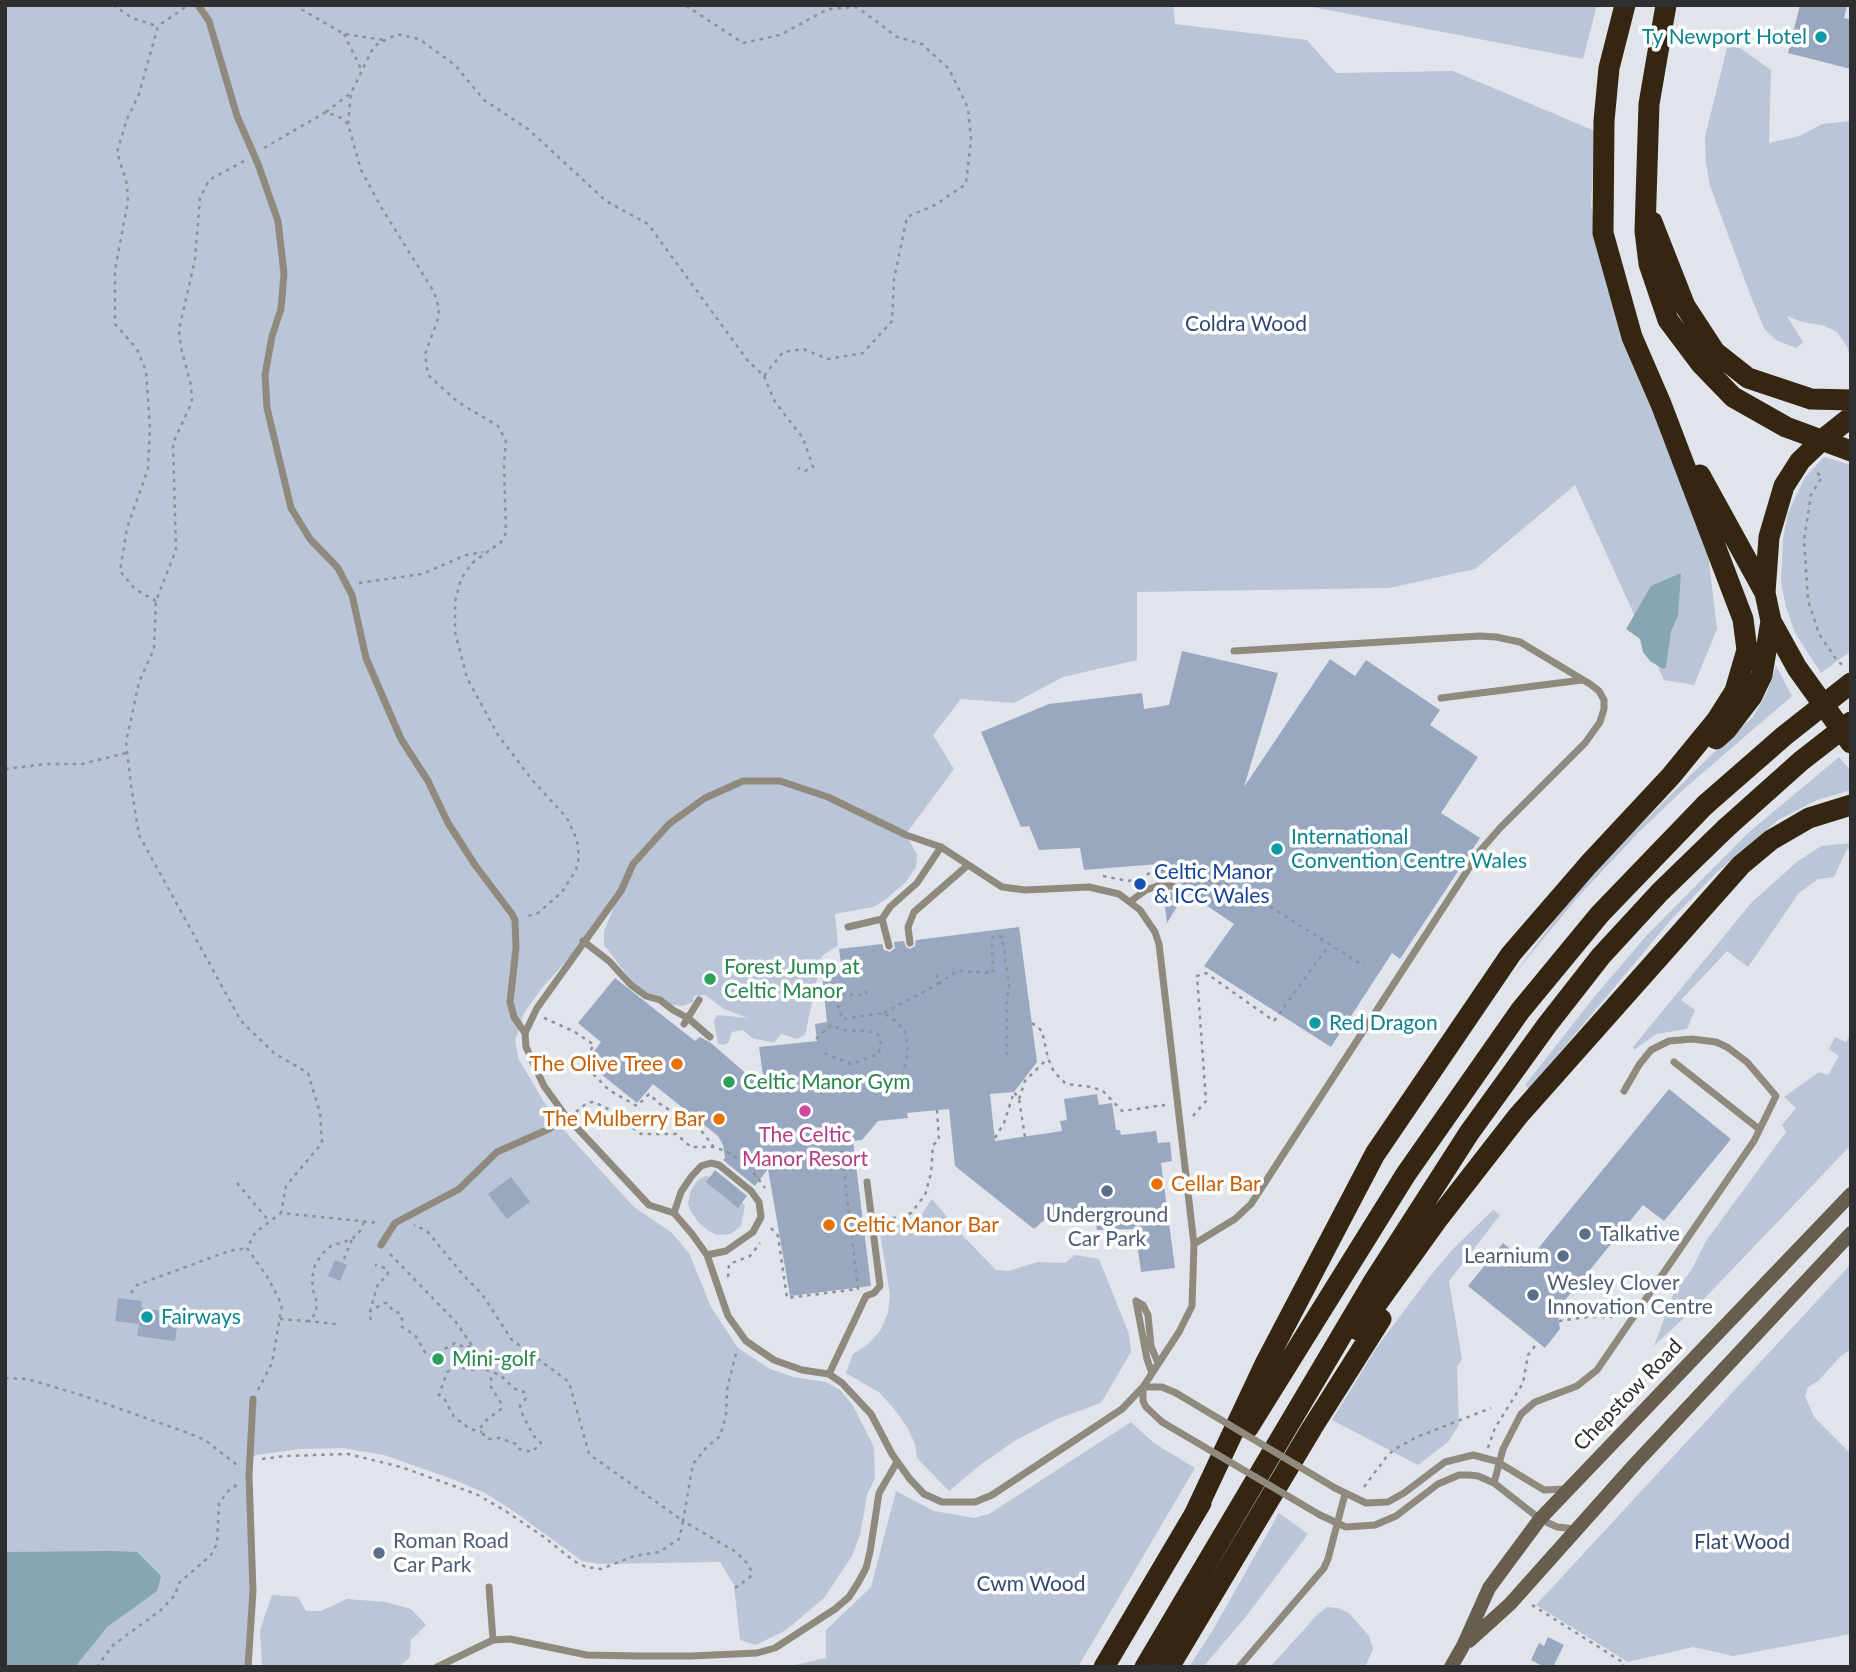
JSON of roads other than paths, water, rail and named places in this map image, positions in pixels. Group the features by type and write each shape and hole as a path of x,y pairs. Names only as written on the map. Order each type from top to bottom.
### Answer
{"highway":[{"path":"1195,1513 1266,1362 1375,1154 1511,954 1588,865 1671,776 1716,721 1735,691 1746,650 1743,619 1661,404 1632,337 1603,233 1604,121 1609,68 1625,5"},
{"path":"1666,5 1649,104 1645,231 1649,264 1668,320 1701,364 1733,397 1786,427 1851,452"},
{"path":"1646,206 1685,306 1715,352 1748,378 1811,399 1851,400"},
{"path":"1661,404 1765,593"},
{"path":"1671,776 1726,730 1752,696 1762,675 1770,621 1765,593 1769,537 1784,486 1800,461 1851,417"},
{"path":"1770,621 1797,668 1851,743"},
{"path":"1104,1667 1195,1513 1406,1174 1520,1011 1600,914 1705,805 1784,736 1851,683"},
{"path":"1145,1667 1372,1284 1461,1144 1539,1035 1609,947 1660,892 1801,761 1851,722"},
{"path":"1286,1426 1437,1220 1518,1116 1741,865 1771,840 1809,818 1851,805"},
{"path":"1169,1667 1312,1428 1403,1285 1546,1101 1608,1014"}],"main road":[{"name":"Chepstow Road","path":"1451,1667 1489,1588 1540,1519 1851,1194"},
{"name":"Chepstow Road","path":"1463,1646 1510,1604 1577,1528 1851,1233"}],"lane":[{"path":"198,5 209,21 237,116 278,221 285,274 281,309 272,336 265,375 267,408 291,508 310,539 338,568 352,594 366,658 401,739 428,781 448,823 515,920 516,948 510,1002 514,1017 525,1033 526,1047 544,1086 567,1117 649,1205 674,1213 707,1255 728,1316 746,1341 774,1360 802,1370 829,1374 852,1391 876,1422 897,1462 916,1486 933,1499 958,1503 975,1502 1003,1487 1122,1409 1143,1387 1179,1332 1192,1306 1194,1244 1160,944 1148,921 1130,901 1119,894 1089,887 1025,890 1002,887 941,847 906,835 828,797 780,780 743,781 705,798 669,824 633,864 621,891 583,941 525,1033"},
{"path":"1194,1244 1235,1219 1251,1204 1480,851 1592,733 1600,722 1604,700 1599,691 1520,642 1480,636 1234,651"},
{"path":"1441,698 1583,680"},
{"path":"889,946 883,919 890,907 917,883 941,847"},
{"path":"910,943 908,927 914,912 968,864"},
{"path":"1130,901 1157,886 1172,886 1182,891"},
{"path":"848,927 883,919"},
{"path":"583,941 597,950 631,985 646,996 660,1000 710,1037"},
{"path":"686,1021 699,1000"},
{"path":"1494,1483 1510,1433 1527,1408 1577,1386 1592,1376 1754,1141 1776,1096 1747,1062 1727,1047 1716,1042 1692,1039 1669,1041 1660,1045 1644,1058 1624,1091"},
{"path":"1674,1062 1759,1129"},
{"path":"381,1245 395,1223 458,1189 497,1152 549,1129 567,1117"},
{"path":"674,1213 681,1192 691,1177 701,1167 711,1163 719,1165 751,1191 759,1202 761,1217 753,1232 726,1251 707,1255"},
{"path":"829,1374 866,1296 874,1293 880,1286 867,1182"},
{"path":"1152,1373 1136,1301 1143,1305 1148,1314 1151,1346 1158,1363"},
{"path":"1143,1387 1162,1387 1176,1393 1360,1501 1374,1504 1388,1502 1445,1462 1466,1455 1499,1462 1545,1490 1567,1489"},
{"path":"1143,1387 1146,1407 1162,1422 1336,1524 1354,1528 1375,1525 1396,1516 1438,1484 1460,1475 1478,1476 1494,1483 1540,1519 1557,1527 1577,1528"},
{"path":"248,1667 253,1591 249,1476 253,1399"},
{"path":"437,1667 493,1640 510,1640 600,1655 691,1656 757,1653 775,1648 849,1597 866,1568 879,1493 897,1462"},
{"path":"1239,1667 1324,1567 1345,1494"},
{"path":"489,1587 493,1640"}],"place":[{"name":"Ty Newport Hotel","path":"1821,37"},
{"name":"International Convention Centre Wales","path":"1277,849"},
{"name":"Celtic Manor & ICC Wales","path":"1140,884"},
{"name":"Forest Jump at Celtic Manor","path":"710,979"},
{"name":"Red Dragon","path":"1315,1023"},
{"name":"The Olive Tree","path":"677,1064"},
{"name":"Celtic Manor Gym","path":"729,1082"},
{"name":"The Celtic Manor Resort","path":"805,1111"},
{"name":"The Mulberry Bar","path":"719,1119"},
{"name":"Cellar Bar","path":"1157,1184"},
{"name":"Underground Car Park","path":"1107,1191"},
{"name":"Celtic Manor Bar","path":"829,1225"},
{"name":"Talkative","path":"1585,1234"},
{"name":"Learnium","path":"1563,1256"},
{"name":"Wesley Clover Innovation Centre","path":"1533,1295"},
{"name":"Fairways","path":"147,1317"},
{"name":"Mini-golf","path":"438,1359"},
{"name":"Roman Road Car Park","path":"379,1553"}],"park label":[{"name":"Coldra Wood","path":"1246,324"},
{"name":"Flat Wood","path":"1742,1542"},
{"name":"Cwm Wood","path":"1031,1584"}]}
